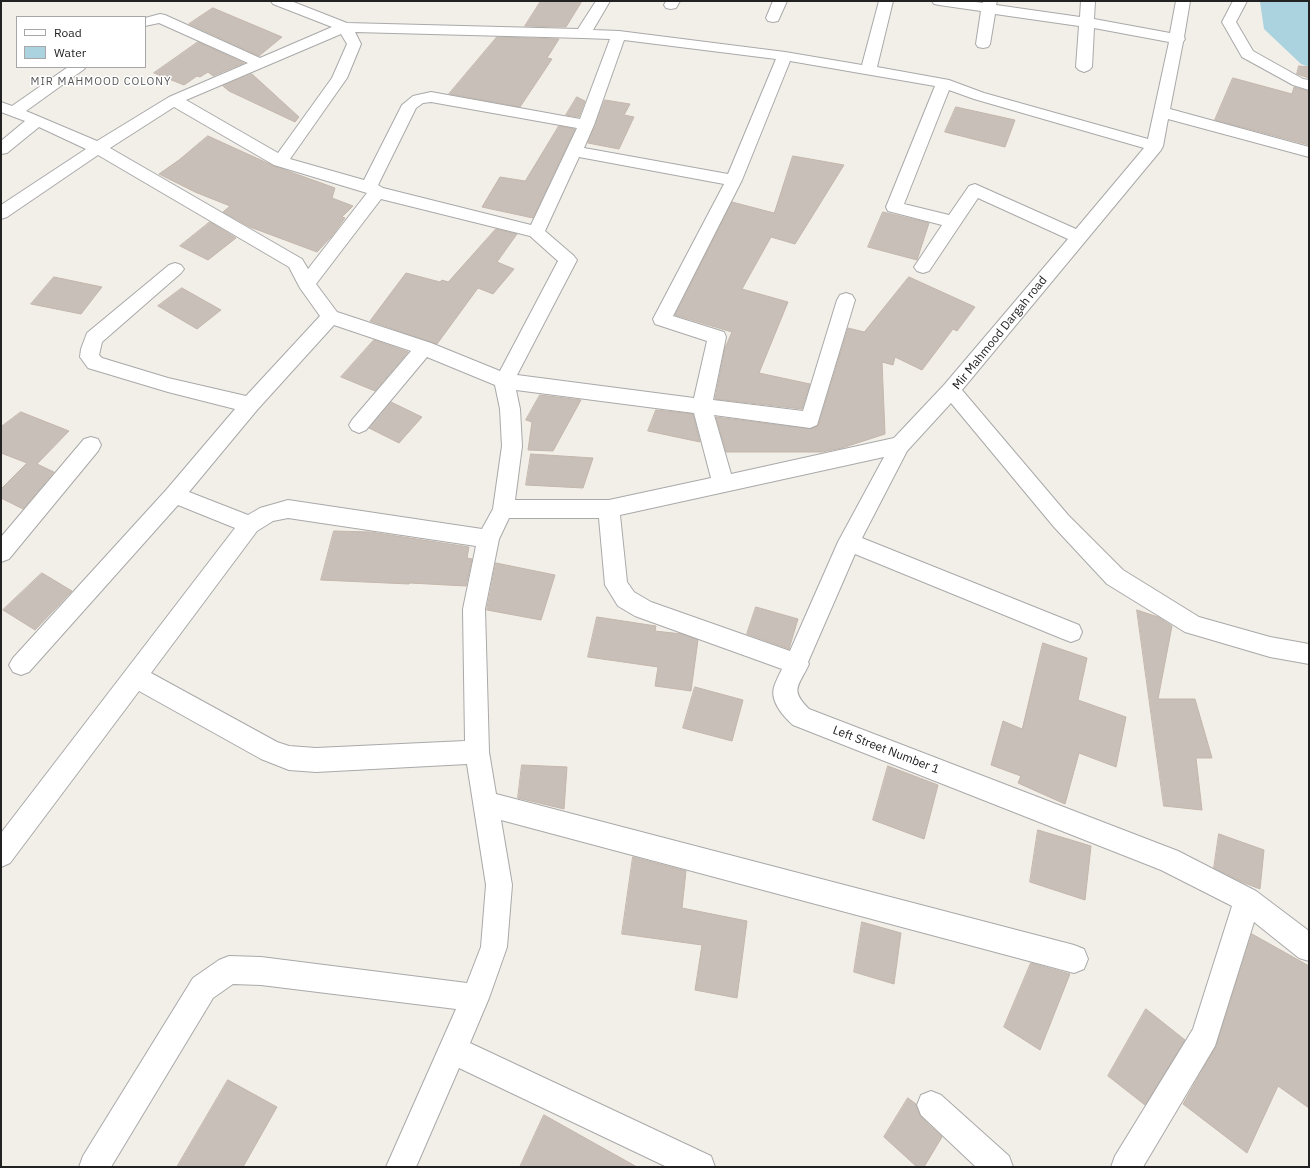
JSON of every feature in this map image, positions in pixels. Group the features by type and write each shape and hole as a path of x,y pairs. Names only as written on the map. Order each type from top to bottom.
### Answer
{"street":[{"path":"582,34 603,1"},
{"path":"774,18 780,1"},
{"path":"868,70 886,1"},
{"path":"939,1 989,5 1178,39"},
{"path":"1084,67 1088,1"},
{"name":"Mir Mahmood Dargah road","path":"1183,1 1178,39 1161,112 1155,146 950,390 1061,521 1114,578 1193,625 1270,647 1309,654"},
{"path":"1240,1 1230,22 1247,54 1298,82 1309,86"},
{"path":"287,2 345,27 619,35 785,56 944,83 979,96 1155,146"},
{"path":"983,44 989,5"},
{"path":"146,22 160,18 260,63"},
{"path":"1,213 98,148 174,100 345,27"},
{"path":"280,161 339,78 354,44 345,27"},
{"path":"536,232 586,125 619,35"},
{"path":"723,484 702,407 717,337 662,319 734,180 785,56"},
{"path":"8,109 76,68"},
{"path":"944,83 894,207 953,222"},
{"path":"306,284 373,190 410,105 418,99 431,98 586,125"},
{"path":"174,100 280,161 373,190 536,232 568,260 504,381 510,409 512,446 503,508 488,539 474,609 477,752 499,885 494,948 453,1050 401,1167"},
{"path":"8,109 37,120 98,148 296,263 306,284 330,317 424,348 504,381 810,420 846,300"},
{"path":"1161,112 1309,152"},
{"path":"1,149 37,120"},
{"path":"574,151 734,180"},
{"path":"923,267 975,190 1079,237"},
{"path":"175,269 94,338 89,357 95,363 168,385 250,405"},
{"path":"21,665 174,495 250,405 330,317"},
{"path":"360,425 424,348"},
{"name":"Left Street Number 1","path":"950,390 900,445 849,542 797,664 785,688 788,704 801,717 1169,860 1247,900 1309,948"},
{"path":"1,553 91,445"},
{"path":"503,508 609,509 900,445"},
{"path":"174,495 250,526"},
{"path":"1,854 250,526 267,514 288,508 488,539"},
{"path":"609,509 616,585 626,599 643,609 797,664"},
{"path":"849,542 1071,632"},
{"path":"136,677 270,751 290,758 316,760 477,752"},
{"path":"486,804 1074,959"},
{"path":"1126,1167 1205,1036 1247,900"},
{"path":"94,1167 203,988 229,970 261,972 475,998"},
{"path":"453,1050 700,1167"},
{"path":"931,1105 998,1167"}],"water":[{"path":"1261,1 1309,1 1309,67 1301,64 1264,29"}],"building":[{"path":"541,1 582,1 566,27 525,26"},
{"path":"213,8 282,37 259,56 189,24"},
{"path":"497,37 559,39 547,58 552,59 520,107 449,94"},
{"path":"198,42 244,63 213,76 208,72 200,77 197,76 184,85 154,73"},
{"path":"1299,66 1309,67 1309,78 1297,74"},
{"path":"252,74 299,117 295,122 229,91 223,86"},
{"path":"1233,78 1292,94 1294,87 1309,91 1309,145 1215,120"},
{"path":"577,97 585,101 579,117 566,115"},
{"path":"605,100 630,104 624,115 634,117 619,149 588,143"},
{"path":"956,107 1015,120 1005,147 945,132"},
{"path":"559,126 575,129 533,218 482,207 500,177 525,181"},
{"path":"208,136 274,166 335,188 332,198 353,206 342,217 345,218 331,237 317,252 250,227 223,212 230,206 195,192 159,174"},
{"path":"793,156 844,165 795,244 771,237 742,289 788,302 759,373 810,384 802,409 715,399 725,348 732,332 675,315 732,202 774,213"},
{"path":"883,212 929,223 917,260 868,247"},
{"path":"210,222 236,238 208,260 180,246"},
{"path":"496,229 517,234 497,262 514,269 493,294 478,288 437,344 370,321 406,273 440,282 442,280 448,282"},
{"path":"54,277 102,287 81,314 31,304"},
{"path":"909,277 975,307 957,331 953,329 922,370 895,357 893,365 882,362 885,434 842,448 822,452 726,452 716,417 810,429 818,426 848,328 864,332"},
{"path":"182,288 221,310 197,329 158,306"},
{"path":"374,340 408,352 375,391 341,377"},
{"path":"540,395 581,400 553,451 528,450 532,422 526,420"},
{"path":"391,402 422,417 399,443 369,428"},
{"path":"656,410 693,414 700,442 648,431"},
{"path":"21,412 69,431 37,464 54,472 23,509 1,498 1,489 27,463 1,453 1,427"},
{"path":"531,454 593,458 583,488 526,485"},
{"path":"334,531 370,532 469,547 467,558 472,559 466,586 321,580"},
{"path":"496,563 555,575 541,620 487,610"},
{"path":"42,573 72,591 35,630 3,610"},
{"path":"756,607 798,619 789,649 747,634"},
{"path":"1137,610 1158,617 1172,626 1158,699 1195,699 1212,758 1196,758 1202,810 1164,806"},
{"path":"597,617 656,626 655,631 682,634 698,640 691,691 655,686 658,667 588,657"},
{"path":"1043,643 1087,658 1078,700 1126,717 1116,767 1079,753 1065,804 1018,783 1021,776 991,765 1003,721 1022,729"},
{"path":"695,687 743,700 732,741 683,728"},
{"path":"522,765 567,767 564,809 518,798"},
{"path":"888,766 938,785 924,839 873,820"},
{"path":"1038,830 1091,846 1085,900 1030,882"},
{"path":"1219,834 1264,850 1260,889 1214,868"},
{"path":"633,857 686,871 682,908 747,921 737,998 695,990 702,945 622,934"},
{"path":"862,922 901,933 894,984 854,972"},
{"path":"1252,934 1309,966 1309,1108 1278,1086 1247,1153 1183,1104 1216,1046"},
{"path":"1031,963 1070,974 1040,1050 1004,1027"},
{"path":"1146,1009 1185,1040 1145,1105 1108,1076"},
{"path":"228,1080 277,1107 243,1167 177,1167"},
{"path":"908,1098 916,1104 920,1116 942,1137 924,1167 917,1167 884,1137"},
{"path":"544,1115 637,1167 520,1167"}],"district":[{"name":"MIR MAHMOOD COLONY","path":"101,82"}]}
